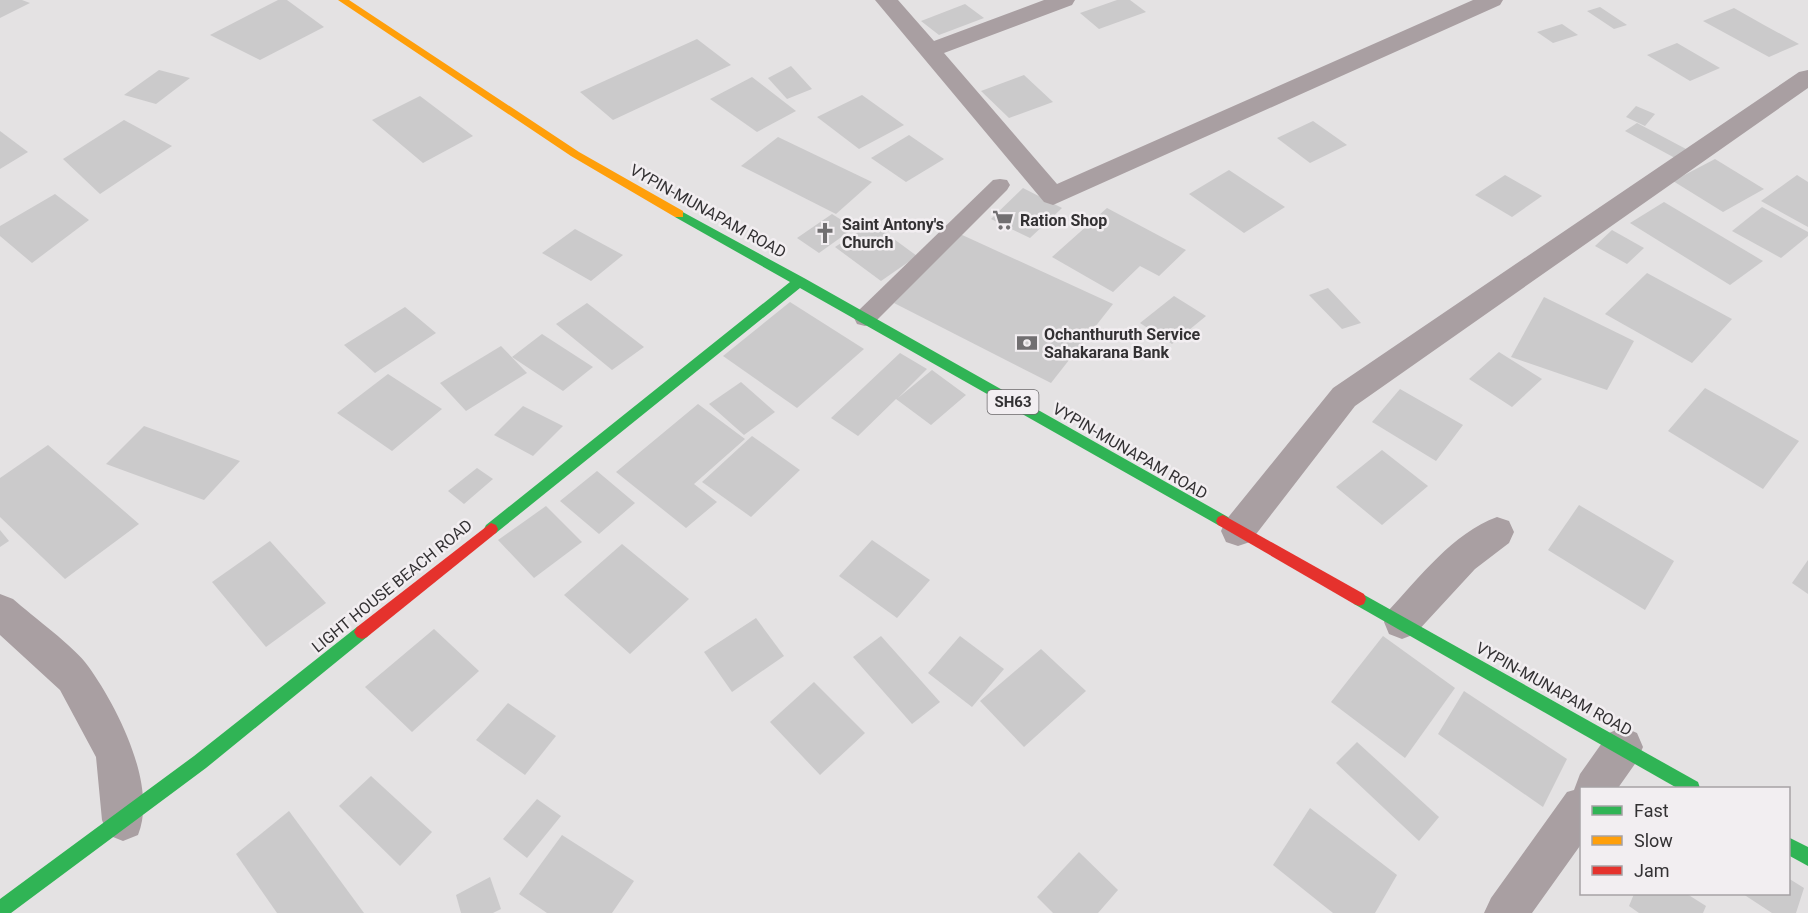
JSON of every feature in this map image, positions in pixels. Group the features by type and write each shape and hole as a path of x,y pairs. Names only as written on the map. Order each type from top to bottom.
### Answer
{"main road":[{"name":"VYPIN-MUNAPAM ROAD","path":"344,0 575,154 1623,747 1689,787"},
{"name":"LIGHT HOUSE BEACH ROAD","path":"0,910 123,820 800,281"},
{"path":"1790,846 1808,857"}],"street":[{"path":"886,0 1053,196 1492,0"},
{"path":"928,51 1064,0"},
{"path":"1238,531 1344,397 1808,77"},
{"path":"1402,622 1462,558 1497,532"},
{"path":"0,610 74,677 116,753 123,820"},
{"path":"1595,787 1623,747"},
{"path":"1506,913 1580,808"}],"lane":[{"path":"865,318 1000,185"}],"building":[{"path":"0,0 22,0 30,3 0,18"},
{"path":"278,0 287,0 324,27 260,60 210,35"},
{"path":"1117,0 1130,0 1146,12 1099,29 1080,13"},
{"path":"965,4 984,18 939,35 921,21"},
{"path":"1600,7 1627,25 1614,29 1587,11"},
{"path":"1734,8 1799,44 1769,57 1703,21"},
{"path":"1562,24 1578,35 1553,43 1537,32"},
{"path":"697,39 731,65 613,120 580,92"},
{"path":"1677,43 1720,68 1690,81 1647,55"},
{"path":"791,66 812,89 787,99 768,78"},
{"path":"159,70 190,78 156,104 124,95"},
{"path":"1024,75 1053,102 1009,118 981,91"},
{"path":"752,77 796,111 757,132 710,99"},
{"path":"862,95 904,125 859,149 817,117"},
{"path":"420,96 473,136 423,163 372,120"},
{"path":"1636,106 1655,114 1645,126 1626,117"},
{"path":"124,120 172,146 100,194 63,159"},
{"path":"1313,121 1347,145 1310,163 1277,138"},
{"path":"1637,123 1686,149 1675,158 1625,131"},
{"path":"0,131 28,152 0,169"},
{"path":"909,135 944,159 906,182 871,158"},
{"path":"778,137 872,182 836,214 741,166"},
{"path":"1715,159 1764,189 1723,212 1673,181"},
{"path":"1229,170 1285,207 1244,233 1189,194"},
{"path":"1505,175 1542,196 1512,217 1475,195"},
{"path":"1797,175 1808,182 1808,227 1761,201"},
{"path":"1023,188 1062,208 1030,238 991,219"},
{"path":"55,194 89,220 32,263 0,236 0,226"},
{"path":"1664,202 1763,261 1730,285 1630,223"},
{"path":"1762,207 1808,232 1808,236 1781,258 1732,231"},
{"path":"1107,208 1186,250 1159,276 1140,266 1113,292 1052,257"},
{"name":"Saint Antony's Church","path":"832,214 854,228 819,253 797,238"},
{"path":"872,223 917,256 881,281 835,247"},
{"path":"575,229 623,255 591,281 542,253"},
{"path":"1612,230 1644,248 1627,264 1595,246"},
{"name":"Ochanthuruth Service Sahakarana Bank","path":"960,234 1113,304 1051,383 894,303"},
{"path":"1647,273 1732,319 1692,363 1605,314"},
{"path":"1328,288 1361,323 1342,329 1309,295"},
{"path":"1174,296 1206,316 1172,344 1140,323"},
{"path":"1544,297 1634,341 1607,390 1511,357"},
{"path":"790,302 864,349 797,408 723,356"},
{"path":"587,303 644,347 612,370 556,324"},
{"path":"405,307 436,333 375,373 344,345"},
{"path":"542,334 593,367 563,391 512,357"},
{"path":"501,346 527,373 466,411 440,383"},
{"path":"1499,352 1542,379 1512,407 1469,379"},
{"path":"900,353 927,369 898,398 932,370 966,395 931,425 896,399 858,436 831,418"},
{"path":"388,374 442,409 392,451 337,413"},
{"path":"741,382 775,412 744,435 709,404"},
{"path":"1705,388 1799,441 1763,489 1668,431"},
{"path":"1400,389 1463,425 1436,461 1372,422"},
{"path":"698,404 745,439 694,484 717,502 686,528 616,472"},
{"path":"523,406 563,426 533,456 494,435"},
{"path":"144,426 240,461 204,500 106,464"},
{"path":"752,436 800,470 751,517 702,482"},
{"path":"48,445 139,524 65,579 0,517 0,478"},
{"path":"1382,450 1428,486 1382,525 1336,487"},
{"path":"477,468 493,479 464,504 448,491"},
{"path":"597,471 635,503 599,534 560,501"},
{"path":"1579,505 1674,561 1645,610 1548,550"},
{"path":"546,506 582,542 534,578 498,540"},
{"path":"0,530 9,541 0,547"},
{"path":"872,540 930,580 897,618 839,576"},
{"path":"270,541 326,603 266,647 212,582"},
{"path":"622,544 689,599 630,654 564,595"},
{"path":"1808,560 1808,594 1792,583"},
{"path":"756,618 784,656 732,692 704,652"},
{"path":"434,629 479,671 412,732 365,687"},
{"path":"881,636 940,702 912,724 853,657"},
{"path":"960,636 1004,669 972,707 928,673"},
{"path":"1383,636 1455,688 1405,758 1331,702"},
{"path":"1041,649 1086,691 1024,747 980,701"},
{"path":"814,682 865,733 820,775 770,722"},
{"path":"1464,691 1567,759 1543,807 1438,734"},
{"path":"508,703 556,736 525,775 476,740"},
{"path":"1357,742 1439,817 1419,841 1336,763"},
{"path":"371,776 432,832 400,866 339,806"},
{"path":"537,799 561,816 527,858 503,839"},
{"path":"1310,808 1397,875 1375,913 1333,913 1273,865"},
{"path":"289,811 364,913 277,913 236,854"},
{"path":"562,835 634,881 612,913 547,913 519,894"},
{"path":"1079,852 1118,890 1098,913 1053,913 1037,897"},
{"path":"490,877 501,909 493,913 461,913 456,895"},
{"path":"1790,879 1804,888 1796,913 1772,913 1745,895 1790,895"},
{"path":"1634,895 1689,895 1706,906 1703,913 1639,913 1629,906"}],"traffic: fast":[{"path":"679,214 1223,521"},
{"path":"491,529 800,281"},
{"path":"1359,599 1690,787"},
{"path":"0,910 200,762 362,632"},
{"path":"1790,846 1808,857"}],"traffic: slow":[{"path":"343,0 575,154 679,214"}],"traffic: jam":[{"path":"1223,521 1359,599"},
{"path":"362,632 491,529"}],"place":[{"name":"Ration Shop","path":"1003,220"},
{"name":"Saint Antony's Church","path":"825,233"},
{"name":"Ochanthuruth Service Sahakarana Bank","path":"1027,343"}]}
